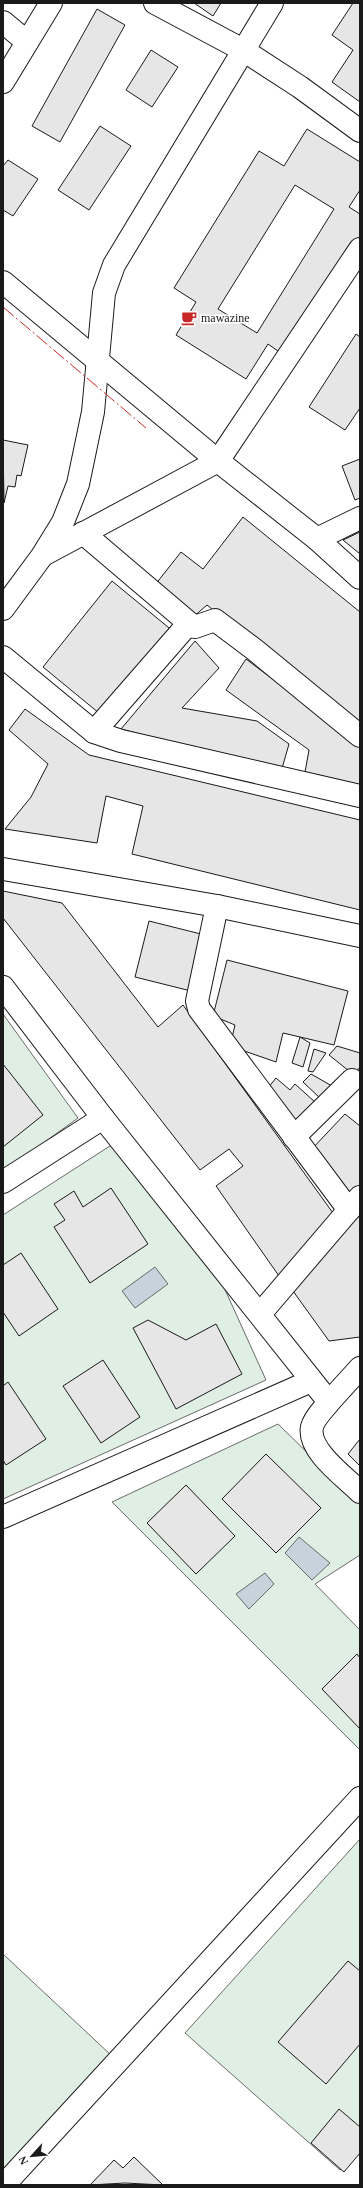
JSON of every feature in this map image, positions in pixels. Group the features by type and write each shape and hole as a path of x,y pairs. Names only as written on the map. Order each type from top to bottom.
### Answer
{"street":[{"path":"3,82 51,3"},
{"path":"155,3 243,50 300,87 360,131"},
{"path":"3,608 42,556 63,522 78,484 93,412 104,293 114,265 272,3"},
{"path":"3,22 27,42"},
{"path":"42,556 218,460 360,248"},
{"path":"3,282 218,460 317,539 360,578"},
{"path":"317,539 360,518"},
{"path":"83,533 189,623 195,627 215,620 255,650 360,736"},
{"path":"94,732 189,623"},
{"path":"3,657 94,732 121,741 360,796"},
{"path":"3,869 217,906 360,936"},
{"path":"217,906 198,1000 199,1009 294,1137 354,1203 260,1314"},
{"path":"3,987 103,1118 329,1402"},
{"path":"294,1137 352,1080"},
{"path":"3,1182 103,1118"},
{"path":"360,1368 329,1402 312,1426 311,1435 315,1446 322,1456 360,1492"},
{"path":"3,1517 311,1381"},
{"path":"4,2185 360,1798"}],"green space":[{"path":"3,1014 78,1118 3,1172"},
{"path":"113,1144 222,1283 266,1380 3,1499 3,1215"},
{"path":"278,1424 360,1504 360,1555 315,1584 360,1630 360,1750 112,1502"},
{"path":"360,1839 360,2147 340,2170 185,2033"},
{"path":"3,1954 112,2056 3,2169"}],"shaded area":[{"path":"155,1267 168,1284 135,1308 122,1291"},
{"path":"299,1537 330,1563 312,1580 285,1553"},
{"path":"265,1573 274,1584 249,1609 236,1594"}],"building":[{"path":"194,3 221,3 213,16"},
{"path":"353,3 360,3 360,102 332,82 353,50 332,35"},
{"path":"97,9 125,25 60,142 32,126"},
{"path":"151,50 178,67 152,107 126,90"},
{"path":"100,126 131,146 89,210 58,190"},
{"path":"307,129 360,162 360,190 349,207 360,214 360,236 285,356 268,344 246,379 176,335 196,302 174,288 259,151 284,166","holes":["295,185 334,209 257,333 218,309"]},
{"path":"8,160 38,179 13,216 3,210 3,166"},
{"path":"356,334 360,337 360,408 345,430 309,407"},
{"path":"3,440 28,445 21,476 17,475 15,487 8,486 4,503"},
{"path":"360,459 360,498 355,500 342,466"},
{"path":"243,517 360,612 360,729 207,605 192,618 155,585 181,552 203,569"},
{"path":"360,532 360,554 343,540"},
{"path":"112,581 174,632 105,718 43,667"},
{"path":"195,641 219,668 182,708 257,721 289,744 281,772 121,729"},
{"path":"246,659 360,745 360,785 305,772 309,750 226,690"},
{"path":"25,709 89,755 360,820 360,910 132,854 143,806 106,796 97,843 5,829 31,797 48,764 9,730"},
{"path":"3,891 62,903 158,1027 183,1005 333,1213 279,1276 216,1186 243,1166 229,1149 200,1170 3,918"},
{"path":"149,921 205,935 191,991 135,977"},
{"path":"227,960 348,991 334,1045 283,1033 276,1062 230,1046 235,1025 213,1016"},
{"path":"300,1037 310,1043 303,1067 292,1063"},
{"path":"337,1046 360,1053 360,1067 354,1075 329,1055"},
{"path":"314,1049 326,1053 313,1072 308,1071"},
{"path":"3,1064 43,1115 3,1147"},
{"path":"311,1074 339,1090 321,1099 303,1082"},
{"path":"276,1078 290,1090 295,1084 316,1103 295,1130 264,1093"},
{"path":"345,1114 360,1126 360,1197 349,1210 309,1152"},
{"path":"111,1188 148,1244 90,1283 54,1227 65,1220 54,1204 74,1191 83,1207"},
{"path":"360,1212 360,1337 329,1341 293,1291"},
{"path":"21,1253 58,1309 19,1336 3,1312 3,1265"},
{"path":"148,1320 186,1340 216,1324 242,1374 176,1409 133,1328"},
{"path":"103,1360 140,1417 101,1443 63,1386"},
{"path":"8,1382 46,1439 6,1465 3,1460 3,1386"},
{"path":"360,1439 360,1466 348,1454"},
{"path":"266,1454 321,1508 276,1553 222,1499"},
{"path":"186,1485 235,1536 196,1574 147,1523"},
{"path":"357,1654 360,1658 360,1729 322,1689"},
{"path":"348,1961 360,1971 360,2044 326,2084 278,2042"},
{"path":"339,2109 360,2127 360,2153 344,2172 311,2143"},
{"path":"134,2157 163,2185 125,2183 90,2185 114,2160 123,2168"}],"power":[{"path":"3,307 146,428"}],"place":[{"name":"mawazine","path":"189,318"}]}
